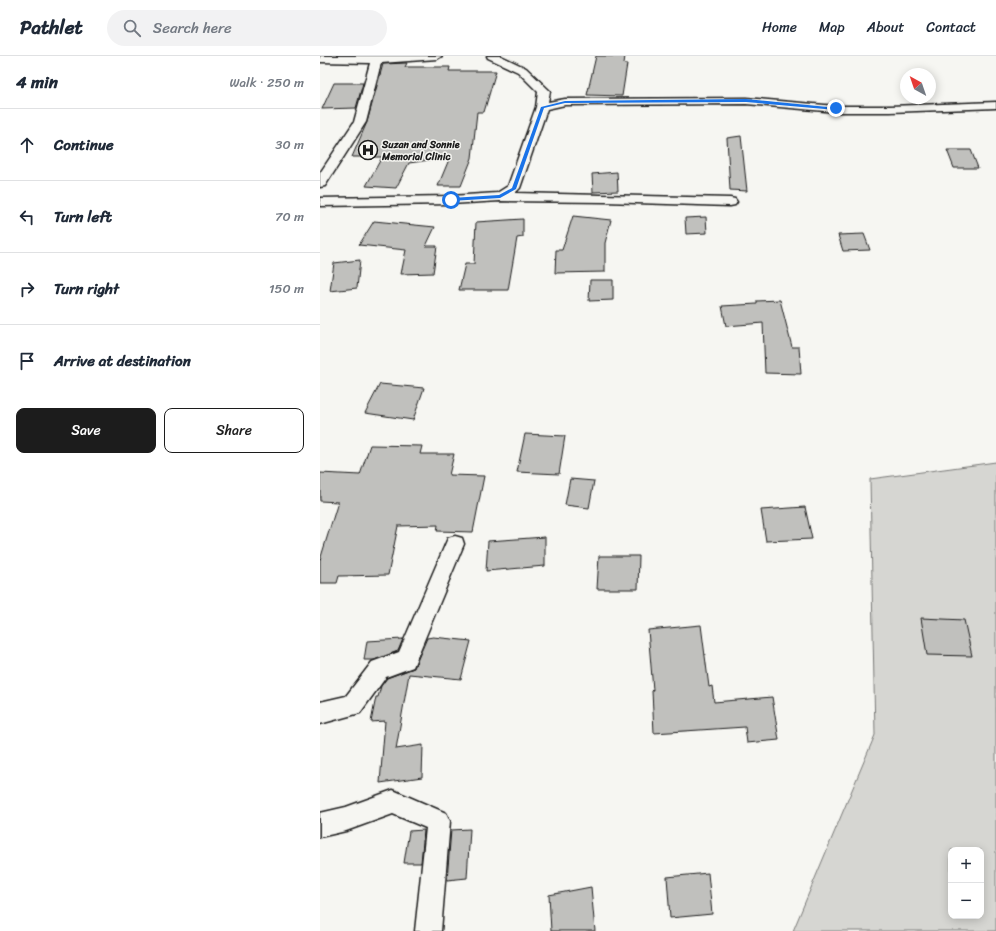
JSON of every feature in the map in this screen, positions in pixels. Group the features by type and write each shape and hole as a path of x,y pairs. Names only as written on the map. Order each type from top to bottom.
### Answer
{"street":[{"path":"320,59 437,56"},
{"path":"492,56 522,70 544,91 542,107 514,188 500,197"},
{"path":"320,183 360,122 372,58"},
{"path":"542,107 565,102 746,101 836,108 890,109 996,105"},
{"path":"320,202 451,200 500,197 619,198 730,202"},
{"path":"320,713 352,705 379,669 406,660 455,544"},
{"path":"320,825 346,819 394,802 438,821 428,931"}],"shaded area":[{"path":"996,462 996,931 793,931 875,735 870,479"}],"building":[{"path":"596,56 625,56 624,64 627,64 622,96 587,95"},
{"path":"407,63 405,67 450,67 449,71 496,71 484,112 477,112 472,158 461,186 438,186 450,157 409,163 396,188 366,186 382,157 352,157 367,122 383,64"},
{"path":"334,83 363,83 356,108 322,109"},
{"path":"741,136 747,191 730,190 727,138"},
{"path":"947,150 971,150 978,168 954,168"},
{"path":"617,172 618,191 593,192 592,174"},
{"path":"573,216 611,220 605,243 605,272 555,273 556,250 562,250"},
{"path":"706,217 707,233 686,234 685,218"},
{"path":"523,219 523,237 517,238 508,290 459,290 465,264 474,264 476,222"},
{"path":"374,221 435,227 426,246 437,246 433,273 401,274 406,250 359,245"},
{"path":"864,234 870,250 843,251 838,235"},
{"path":"360,260 357,288 330,291 334,263"},
{"path":"590,280 613,280 613,300 589,301"},
{"path":"780,300 792,347 799,347 801,374 765,373 763,323 726,326 722,306 757,304 757,301"},
{"path":"380,384 424,388 413,420 365,413"},
{"path":"525,434 565,436 559,474 517,472"},
{"path":"370,445 422,446 420,454 454,454 449,475 484,476 473,532 437,531 438,525 398,526 388,575 339,576 337,583 320,583 320,560 338,502 320,501 320,473 360,475"},
{"path":"570,479 594,481 589,508 565,505"},
{"path":"805,507 812,539 766,541 761,510"},
{"path":"545,537 545,566 486,571 488,541"},
{"path":"599,556 639,556 638,589 597,589"},
{"path":"921,618 964,620 972,656 927,655"},
{"path":"701,625 709,687 712,686 714,702 772,697 779,740 747,743 745,727 654,733 653,690 648,630"},
{"path":"433,637 471,641 461,679 409,674 396,749 423,745 422,777 380,783 385,721 371,722 376,697 378,697 381,686 387,678 414,668 427,638"},
{"path":"403,639 398,651 374,660 364,660 367,641"},
{"path":"470,829 467,878 447,880 451,830"},
{"path":"424,830 421,863 404,863 409,831"},
{"path":"708,873 712,914 670,918 667,877"},
{"path":"591,887 595,931 551,931 549,895"}],"place":[{"name":"Suzan and Sonnie Memorial Clinic","path":"368,150"}],"route":[{"path":"451,200 500,197 514,188 542,107 565,102 746,101 836,108"}]}
